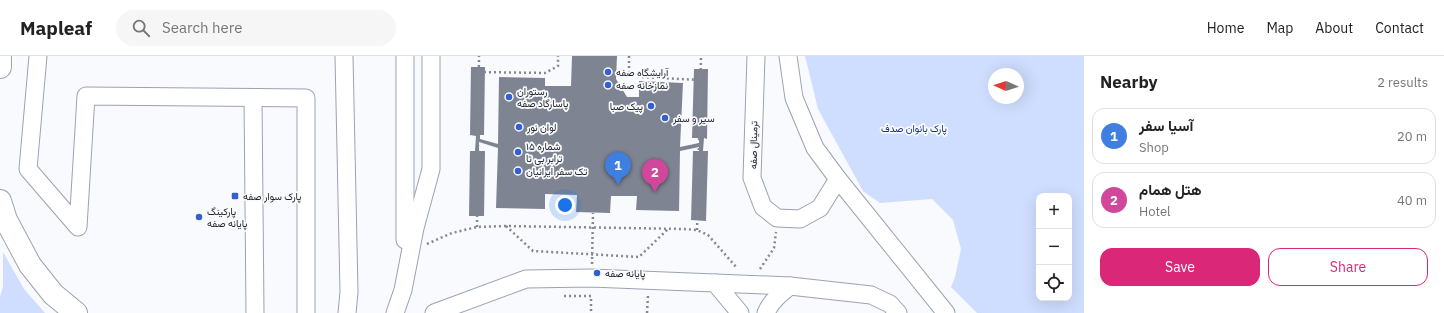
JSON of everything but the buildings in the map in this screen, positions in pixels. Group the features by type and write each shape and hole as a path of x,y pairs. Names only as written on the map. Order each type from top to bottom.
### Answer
{"main road":[{"path":"0,56 0,67"},
{"path":"0,201 6,220 30,265 53,294 76,313"}],"street":[{"path":"38,56 28,169 78,227 86,96 306,98 306,313"},
{"path":"344,56 349,292 347,313"},
{"path":"405,56 406,273"},
{"path":"395,313 403,290 415,228 431,169 431,56"},
{"name":"ترمینال صفه","path":"756,56 752,178 763,207 778,218"},
{"path":"788,56 794,98 815,148 946,313"},
{"path":"253,98 255,313"},
{"path":"778,218 800,219 820,208 838,178"},
{"path":"434,313 526,279 591,278 790,286 871,295 890,304 898,313"},
{"path":"715,283 740,313"},
{"path":"766,313 768,307 776,297 790,286"}],"path":[{"path":"477,227 479,56"},
{"path":"478,72 545,73 558,66 558,56"},
{"path":"629,56 629,72 640,77 700,80"},
{"path":"697,230 700,56"},
{"path":"591,278 594,213"},
{"path":"410,252 452,233 477,227 506,226 697,230 708,235 750,284 774,248 778,218"},
{"path":"506,226 533,251 639,257 668,229"},
{"path":"582,296 591,296 590,313"}],"green space":[{"name":"پارک بانوان صدف","path":"805,56 1084,56 1084,313 977,313 951,287 955,277 961,249 953,220 932,199 880,203 863,191 818,109"},
{"path":"3,252 24,289 45,313 0,313 0,297 3,286"}],"place":[{"name":"آرایشگاه صفه","path":"608,72"},
{"name":"نمازخانه صفه","path":"608,85"},
{"name":"رستوران پاسارگاد صفه","path":"509,97"},
{"name":"پیک صبا","path":"651,106"},
{"name":"سیر و سفر","path":"665,118"},
{"name":"لوان نور","path":"519,127"},
{"name":"شماره ۱۵ ترابر بی تا","path":"518,152"},
{"name":"تک سفر ایرانیان","path":"518,171"},
{"name":"آسیا سفر","path":"618,185"},
{"name":"هتل همام","path":"655,192"},
{"name":"پارک سوار صفه","path":"235,196"},
{"name":"پارکینگ پایانه صفه","path":"199,217"},
{"name":"پایانه صفه","path":"597,273"}]}
